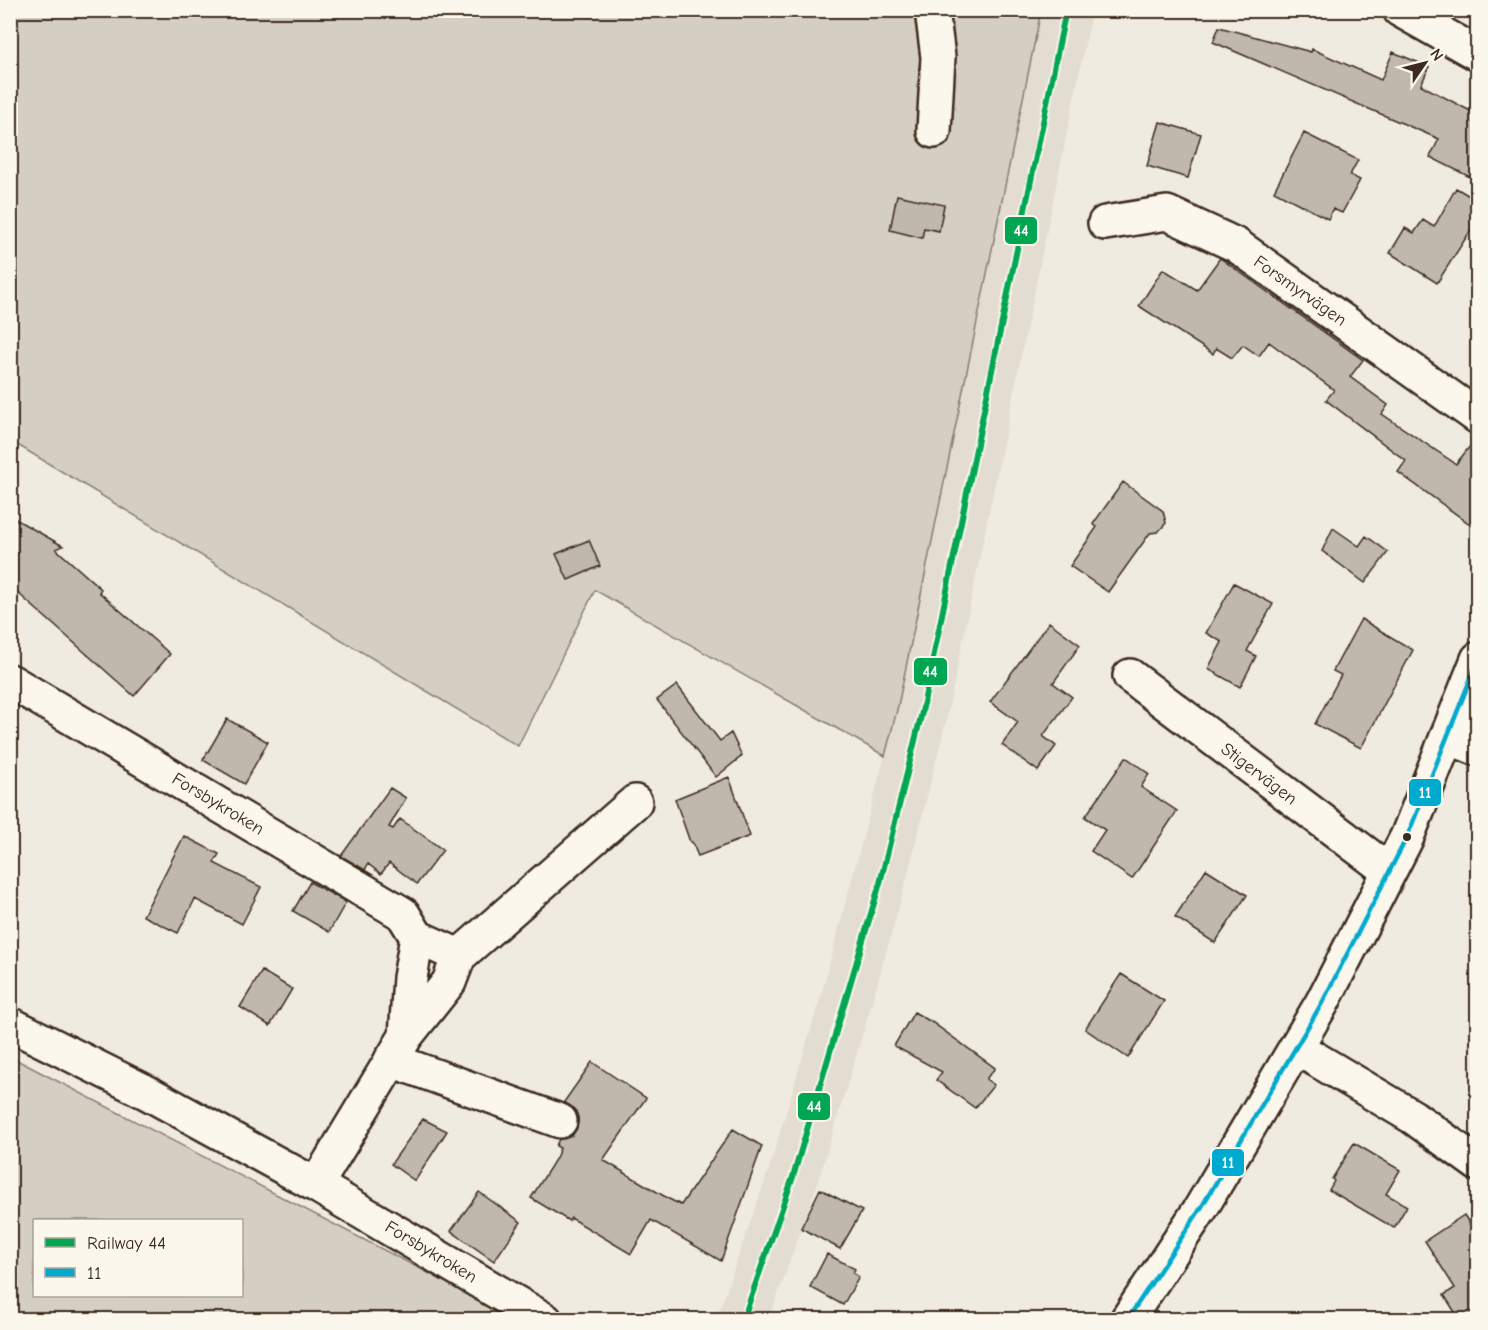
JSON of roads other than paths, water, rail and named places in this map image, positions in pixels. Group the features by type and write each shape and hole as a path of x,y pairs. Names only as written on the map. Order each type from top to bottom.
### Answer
{"street":[{"path":"932,10 938,57 934,131"},
{"path":"1400,10 1478,54"},
{"name":"Forsmyrvägen","path":"1104,223 1167,213 1236,245 1478,417"},
{"path":"1127,1320 1200,1208 1322,1003 1407,837 1478,659"},
{"name":"Stigervägen","path":"1131,676 1389,871"},
{"name":"Forsbykroken","path":"10,681 403,914 417,937"},
{"path":"1450,733 1463,743 1478,749"},
{"path":"316,1185 398,1048 449,982 459,956 635,802"},
{"path":"398,1048 417,937 459,956"},
{"name":"Forsbykroken","path":"10,1024 148,1093 316,1185 545,1320"},
{"path":"398,1048 560,1121"},
{"path":"1297,1048 1413,1117 1478,1164"}],"rail line":[{"name":"44","path":"743,1320 793,1177 880,883 922,712 1066,10"}]}
